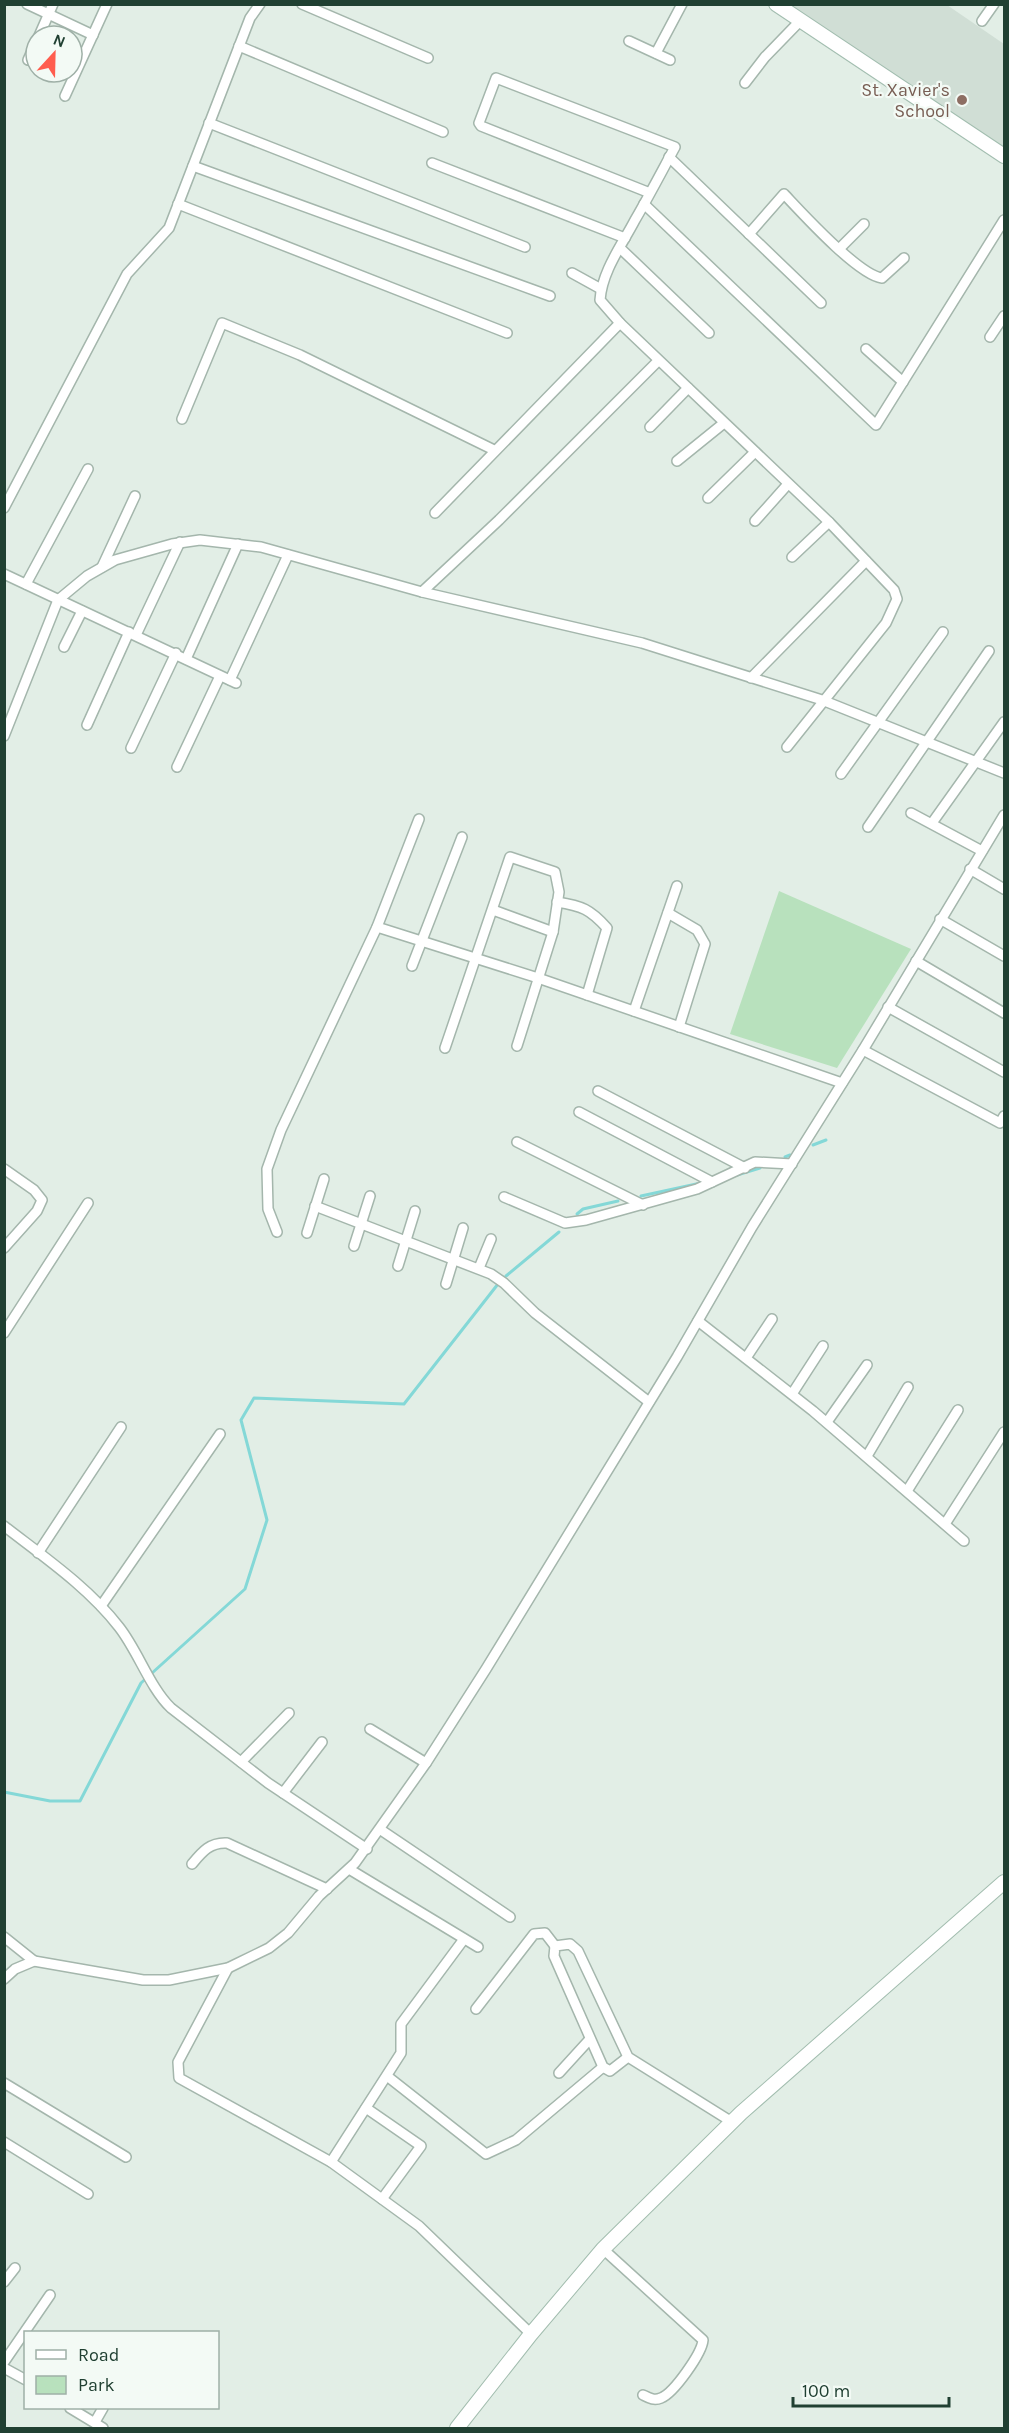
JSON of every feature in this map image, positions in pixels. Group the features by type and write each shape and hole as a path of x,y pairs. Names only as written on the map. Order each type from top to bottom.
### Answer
{"street":[{"path":"27,4 93,35"},
{"path":"44,24 54,4"},
{"path":"65,96 107,4"},
{"path":"4,508 127,274 169,228 250,18 260,4"},
{"path":"302,4 428,58"},
{"path":"656,53 682,4"},
{"path":"776,4 1005,156"},
{"path":"982,21 994,4"},
{"path":"745,83 765,57 800,21"},
{"path":"629,41 670,60"},
{"path":"239,46 443,132"},
{"path":"650,194 481,126 478,123 496,78 675,147 650,194 620,248 601,289 600,300 658,361 829,522 894,590 897,599 894,610 787,747"},
{"path":"209,123 525,247"},
{"path":"669,157 821,303"},
{"path":"432,163 626,238"},
{"path":"193,166 550,296"},
{"path":"748,234 784,194 839,249 872,277 882,278 904,258"},
{"path":"178,204 507,333"},
{"path":"644,204 876,425 1005,220"},
{"path":"839,249 864,224"},
{"path":"620,248 709,333"},
{"path":"572,273 601,289"},
{"path":"990,337 1005,316"},
{"path":"182,418 222,323 300,356 494,450"},
{"path":"435,513 620,323"},
{"path":"866,349 903,382"},
{"path":"422,592 499,520 658,361"},
{"path":"650,427 688,388"},
{"path":"677,461 723,423"},
{"path":"708,498 755,452"},
{"path":"26,584 88,469"},
{"path":"755,521 788,484"},
{"path":"101,568 135,496"},
{"path":"792,557 829,522"},
{"path":"4,736 58,600 87,576 133,554 180,542 200,540 238,544 288,555 422,592 600,632 822,700 924,743 1005,773"},
{"path":"87,726 180,542"},
{"path":"186,659 238,544"},
{"path":"4,574 233,681 288,555"},
{"path":"751,678 866,561"},
{"path":"64,647 82,611"},
{"path":"841,774 943,632"},
{"path":"868,827 988,651"},
{"path":"131,748 176,654"},
{"path":"177,767 220,675"},
{"path":"932,823 1005,722"},
{"path":"911,813 982,851"},
{"path":"4,1979 15,1968 34,1961 152,1980 176,1979 228,1968 269,1948 288,1933 367,1849 426,1763 649,1402 752,1227 863,1050 970,869 1005,815"},
{"path":"277,1232 268,1209 267,1169 281,1130 377,927 418,819"},
{"path":"412,966 462,837"},
{"path":"445,1048 510,857 555,872 559,888 553,932 517,1046"},
{"path":"970,869 1005,889"},
{"path":"634,1011 677,886"},
{"path":"557,902 579,906 592,912 607,928 587,995"},
{"path":"493,910 553,932"},
{"path":"668,913 697,930 705,944 679,1026"},
{"path":"940,920 1005,956"},
{"path":"377,927 421,943 538,978 842,1083"},
{"path":"916,961 1005,1013"},
{"path":"888,1007 1005,1072"},
{"path":"863,1050 1000,1123 1005,1116"},
{"path":"598,1091 743,1168"},
{"path":"579,1112 712,1182"},
{"path":"517,1142 642,1205"},
{"path":"504,1197 566,1223 642,1205 712,1182 764,1161 792,1164"},
{"path":"4,1248 38,1211 42,1200 34,1190 6,1173"},
{"path":"307,1233 324,1179"},
{"path":"354,1246 370,1196"},
{"path":"4,1333 88,1203"},
{"path":"315,1206 479,1268 504,1283 535,1313 649,1402"},
{"path":"398,1266 415,1211"},
{"path":"446,1284 463,1228"},
{"path":"479,1268 490,1239"},
{"path":"746,1359 772,1319"},
{"path":"698,1321 827,1422 964,1541"},
{"path":"792,1394 823,1346"},
{"path":"827,1422 867,1365"},
{"path":"867,1456 908,1387"},
{"path":"907,1491 958,1410"},
{"path":"38,1553 121,1427"},
{"path":"945,1524 1004,1432"},
{"path":"101,1606 220,1434"},
{"path":"4,1526 83,1588 101,1606 119,1627 146,1668 159,1694 171,1708 283,1793 367,1849"},
{"path":"241,1762 290,1713"},
{"path":"370,1729 426,1763"},
{"path":"283,1793 322,1742"},
{"path":"381,1830 510,1917"},
{"path":"192,1864 203,1850 218,1842 227,1843 327,1889"},
{"path":"349,1869 478,1947"},
{"path":"457,2428 531,2334 603,2249 732,2122 1005,1882"},
{"path":"476,2009 534,1934 545,1933 555,1946 554,1956 603,2067 610,2071 628,2057"},
{"path":"4,1937 34,1961"},
{"path":"331,2162 401,2053 401,2024 464,1939"},
{"path":"555,1946 570,1944 578,1951 628,2057 732,2122"},
{"path":"228,1968 178,2062 179,2078 331,2162 382,2199 419,2226 531,2334"},
{"path":"559,2073 590,2039"},
{"path":"387,2076 486,2154 516,2140 603,2067"},
{"path":"4,2083 126,2157"},
{"path":"366,2108 421,2146 382,2199"},
{"path":"4,2142 88,2194"},
{"path":"603,2249 703,2340 697,2356 670,2392 662,2398 652,2400 643,2395"},
{"path":"4,2282 15,2268"},
{"path":"25,2331 50,2295"},
{"path":"4,2362 24,2333"},
{"path":"4,2368 24,2379"},
{"path":"72,2409 103,2428"},
{"path":"95,2422 102,2409"}],"shaded area":[{"name":"St. Xavier's School","path":"776,5 947,5 1004,44 1004,156"}],"green space":[{"path":"779,891 911,949 837,1068 730,1034"}],"waterway":[{"path":"813,1145 826,1140"},
{"path":"785,1157 790,1155"},
{"path":"737,1175 760,1168"},
{"path":"641,1196 701,1183"},
{"path":"577,1214 583,1209 618,1201"},
{"path":"506,1276 559,1232"},
{"path":"4,1792 50,1801 80,1801 141,1683 245,1589 267,1520 241,1420 254,1398 404,1404 498,1284"}],"place":[{"name":"St. Xavier's School","path":"962,100"}]}
